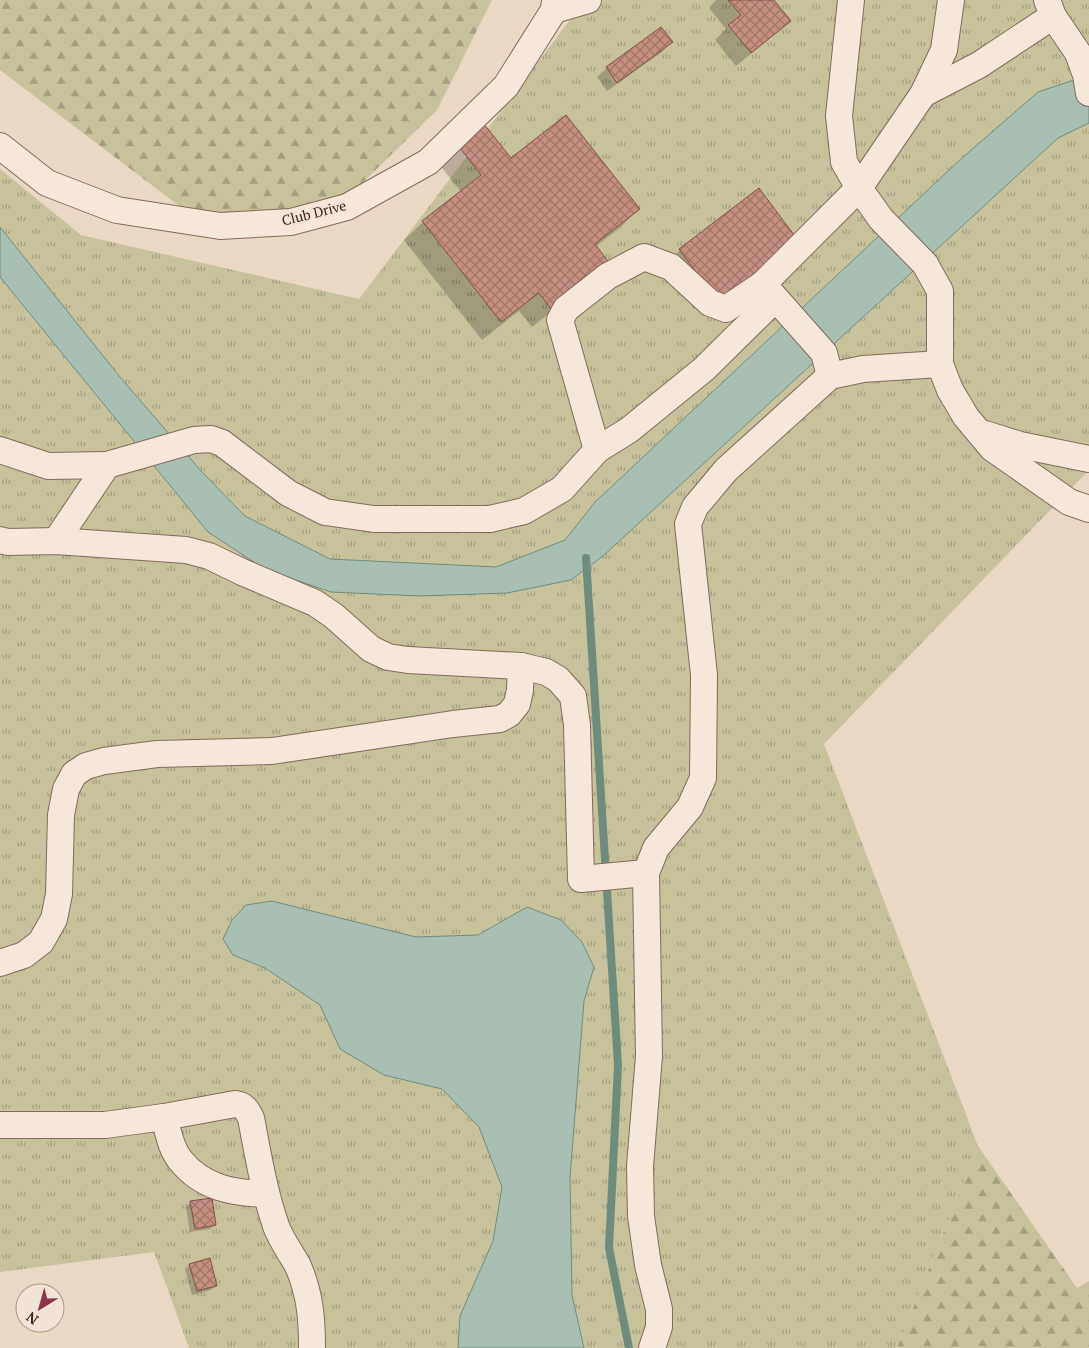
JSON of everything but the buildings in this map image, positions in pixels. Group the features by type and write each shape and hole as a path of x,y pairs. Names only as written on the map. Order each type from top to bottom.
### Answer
{"street":[{"path":"555,5 588,0"},
{"path":"851,0 839,116 844,162 859,188 881,219 925,264 940,291 940,364 950,390 966,417 992,448 1069,502 1089,509"},
{"path":"0,450 48,466 116,462 194,440 211,439 222,443 288,493 325,512 374,519 490,519 524,511 562,489 598,450 630,430 704,368 773,298 859,188 923,94 944,50 950,0"},
{"name":"Club Drive","path":"0,146 47,183 117,210 220,226 291,222 347,208 428,162 506,86 555,5"},
{"path":"923,94 979,65 1050,8 1078,53 1088,84"},
{"path":"944,50 979,65"},
{"path":"598,450 560,320 566,309 608,276 644,257 671,267 710,302 726,308 773,298"},
{"path":"773,298 827,364 863,369 940,364"},
{"path":"0,540 8,542 56,541 186,550 209,556 315,603 334,616 371,649 388,657 408,660 521,666 546,672 558,679 573,696 577,725 581,879 622,876 656,848 690,807 703,778 704,675 688,524 695,507 726,470 827,364"},
{"path":"978,431 1020,445 1089,459"},
{"path":"56,541 116,462"},
{"path":"0,964 24,955 41,942 54,919 59,894 61,815 66,788 74,774 86,766 104,761 157,754 272,751 453,724 500,719 509,714 517,704 520,690 521,666"},
{"path":"622,876 649,1056 640,1166 642,1216 648,1265 659,1309 659,1328 652,1348"},
{"path":"0,1125 105,1125 164,1117 235,1104 246,1109 251,1118 266,1194 278,1229 308,1293 312,1324 312,1348"},
{"path":"164,1117 170,1140 180,1161 200,1177 221,1189 241,1193 266,1194"}],"green space":[{"path":"0,0 492,0 437,110 316,228 199,221 0,70"},
{"path":"585,0 1089,0 1089,470 824,744 978,1146 897,1348 189,1348 154,1252 0,1272 0,169 81,235 359,299"},
{"path":"978,1146 1077,1288 1089,1281 1089,1348 897,1348"}],"shaded area":[{"path":"1089,75 1089,123 1058,138 603,556 571,580 507,593 420,596 331,592 266,570 208,532 0,277 0,227 120,377 201,471 245,516 330,559 496,567 565,540 595,502 962,158 1038,92"},
{"path":"272,901 416,937 478,935 527,907 561,920 582,942 594,967 584,1001 570,1177 572,1295 584,1348 458,1348 460,1316 493,1241 502,1187 479,1127 442,1089 384,1075 340,1049 320,1005 265,968 233,955 223,939 232,920 246,905"}],"waterway":[{"path":"586,558 618,1065 609,1248 629,1348"}]}
